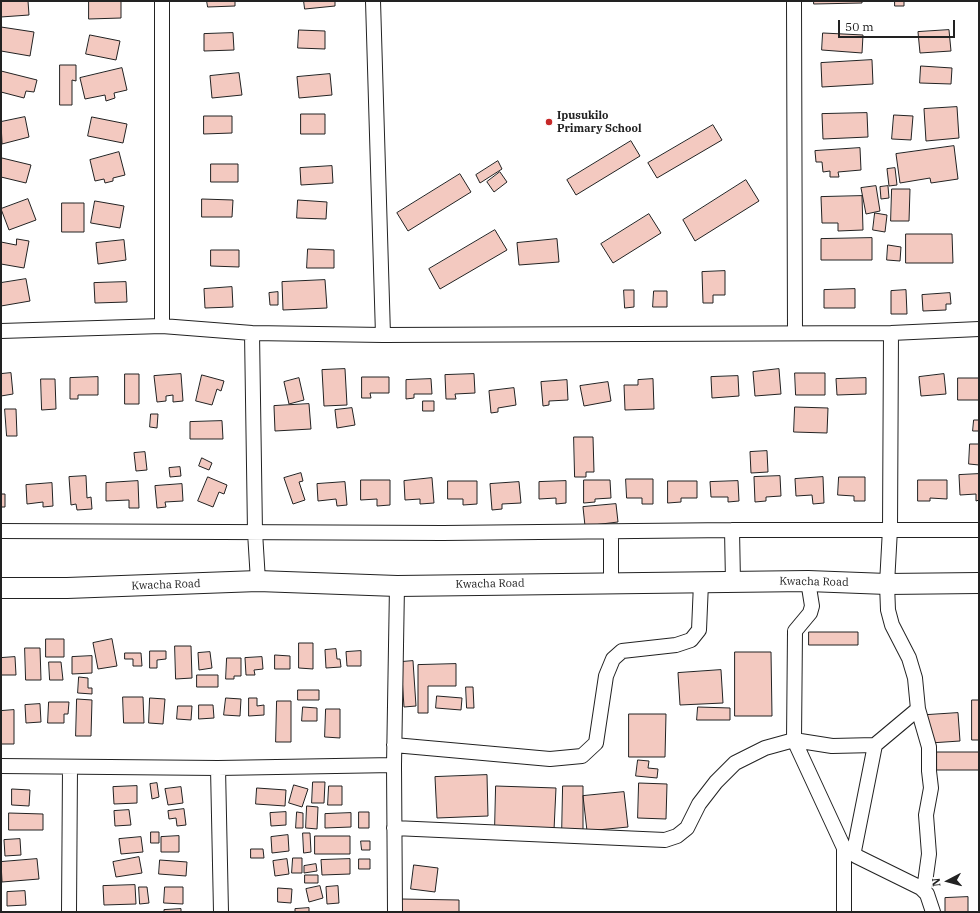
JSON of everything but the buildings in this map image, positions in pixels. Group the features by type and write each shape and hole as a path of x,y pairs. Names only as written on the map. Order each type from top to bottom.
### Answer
{"main road":[{"name":"Kwacha Road","path":"1,588 67,588 258,581 397,586 808,581 887,584 979,583"}],"street":[{"path":"162,1 162,326"},
{"path":"373,1 383,335"},
{"path":"794,1 795,332"},
{"path":"1,331 162,326 252,333 383,335 795,332 891,333 979,329"},
{"path":"252,333 255,532 258,581"},
{"path":"891,333 890,529 887,584 889,617 909,658 915,678 918,708 929,748 931,788 926,815 929,854 924,890 933,912"},
{"path":"1,531 611,532 890,529 979,530"},
{"path":"732,530 733,582"},
{"path":"611,532 611,584"},
{"path":"808,581 812,606 810,613 798,625 796,631 794,740 849,849 856,856 924,890"},
{"path":"394,746 550,759 582,756 596,743 606,676 613,659 622,651 676,645 691,640 699,630 701,583"},
{"path":"395,912 394,746 397,586"},
{"path":"844,912 849,849 875,745 918,708"},
{"path":"394,828 665,840 677,836 687,828 699,804 716,782 735,763 765,748 794,740 832,746 875,745"},
{"path":"1,766 70,768 218,768 394,765"},
{"path":"69,912 70,768"},
{"path":"218,768 221,912"}],"place":[{"name":"Ipusukilo Primary School","path":"549,122"}]}
